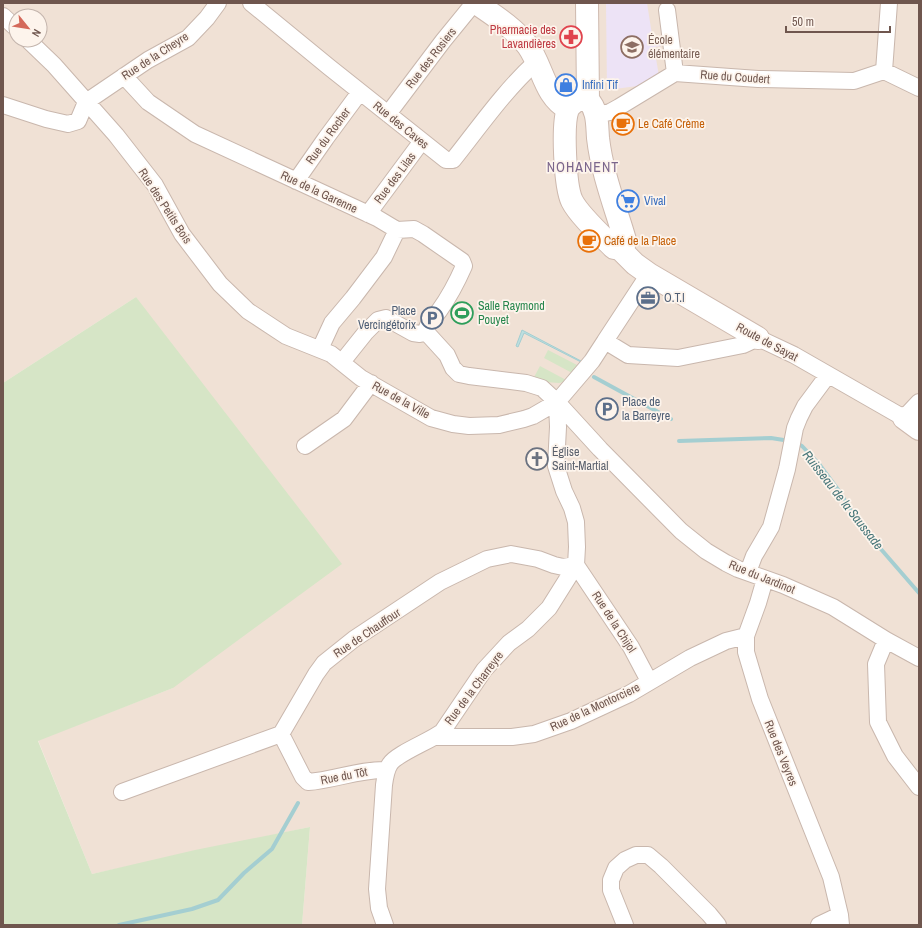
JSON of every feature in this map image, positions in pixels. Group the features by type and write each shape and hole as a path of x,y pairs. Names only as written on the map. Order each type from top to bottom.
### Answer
{"street":[{"name":"Rue de la Cheyre","path":"86,102 148,60 188,38 207,18 218,3"},
{"name":"Rue des Caves","path":"251,3 329,68 446,160 453,160 493,109 525,72 536,62"},
{"path":"475,3 517,33 529,47 550,92 555,100 562,106 610,112 619,108 675,73 667,10"},
{"name":"Rue des Rosiers","path":"388,114 443,41 475,3"},
{"path":"587,3 584,108 625,240 624,246 620,249"},
{"path":"889,3 884,71 919,88"},
{"name":"Rue des Petits Bois","path":"36,48 54,65 116,135 155,185 182,234 220,284 248,311 266,325 286,336 320,349"},
{"name":"Rue du Coudert","path":"675,73 758,79 854,81 884,71"},
{"name":"Rue de la Garenne","path":"124,76 148,102 195,134 368,214 397,230"},
{"name":"Rue du Rocher","path":"296,181 360,92"},
{"path":"3,105 46,119 68,124 78,121 86,102"},
{"name":"Route de Sayat","path":"584,108 566,122 565,165 568,191 572,202 579,211 614,248 620,249 635,264 649,274 758,338 794,355 911,424"},
{"name":"Rue des Lilas","path":"368,214 422,141"},
{"path":"320,349 332,323 384,257 397,230 414,229 462,261 464,266 457,281 439,312 428,324 426,332 420,334 413,333 386,318 378,320 366,332 342,362"},
{"path":"557,402 592,361 649,274"},
{"name":"Rue du Jardinot","path":"426,332 447,355 453,368 459,374 526,382 542,388 681,531 726,564 783,585 833,607 914,657 919,658"},
{"path":"606,341 628,355 678,358 743,345 758,338"},
{"name":"Rue de la Ville","path":"320,349 331,354 361,378 431,418 453,424 470,426 499,425 524,420 557,402"},
{"path":"748,572 754,556 771,527 788,469 793,437 805,406 828,375"},
{"path":"306,446 344,419 371,383"},
{"name":"Rue de la Charreyre","path":"387,770 391,762 399,756 442,732 484,670 509,643 528,629 549,608 576,564 576,522 556,466 558,427 557,402"},
{"path":"911,424 919,402"},
{"name":"Rue de Chauffour","path":"281,734 324,663 354,639 440,582 487,559 511,554 562,567 576,564"},
{"name":"Rue de la Chijol","path":"576,564 631,647 649,681"},
{"name":"Rue des Veyres","path":"765,579 746,636 746,652 760,699 831,877 840,920"},
{"name":"Rue de la Montorciere","path":"434,737 512,737 534,734 572,721 629,694 690,658 726,641 746,636"},
{"path":"886,640 876,664 878,722 895,756 919,787"},
{"path":"122,792 281,734"},
{"name":"Rue du Tôt","path":"281,734 303,777 308,782 375,770 387,770"},
{"path":"385,925 379,908 378,889 384,785 387,770"},
{"path":"625,925 611,890 611,880 616,868 625,860 636,855 648,855 709,914 718,925"},
{"path":"819,925 840,920"}],"shaded area":[{"path":"3,3 919,3 919,925 302,925 310,827 92,874 38,740 173,688 136,297 3,383"},
{"name":"École élémentaire","path":"606,3 647,3 653,41 660,40 661,46 654,47 659,76 645,85 607,90"}],"green space":[{"path":"136,297 342,564 173,688 38,741 92,874 195,850 310,827 302,925 3,925 3,383"},
{"path":"548,350 579,366 574,374 544,358"},
{"path":"540,366 568,381 559,383 532,381"}],"water":[{"path":"522,330 581,362 524,333 518,347 516,346"}],"waterway":[{"path":"594,377 671,419"},
{"name":"Ruisseau de la Saussade","path":"679,441 771,438 790,441"},
{"name":"Ruisseau de la Saussade","path":"796,443 802,446 819,464 839,491 860,525 919,593"},
{"path":"119,925 192,909 218,900 244,873 272,849 298,803"}],"place":[{"name":"Pharmacie des Lavandières","path":"571,37"},
{"name":"École élémentaire","path":"632,47"},
{"name":"Infini Tif","path":"566,85"},
{"name":"Le Café Crème","path":"623,124"},
{"name":"Vival","path":"628,201"},
{"name":"Café de la Place","path":"589,241"},
{"name":"O.T.I","path":"648,298"},
{"name":"Salle Raymond Pouyet","path":"462,313"},
{"name":"Place Vercingétorix","path":"432,318"},
{"name":"Place de la Barreyre","path":"607,409"},
{"name":"Église Saint-Martial","path":"537,459"}],"district":[{"name":"NOHANENT","path":"583,167"}]}
